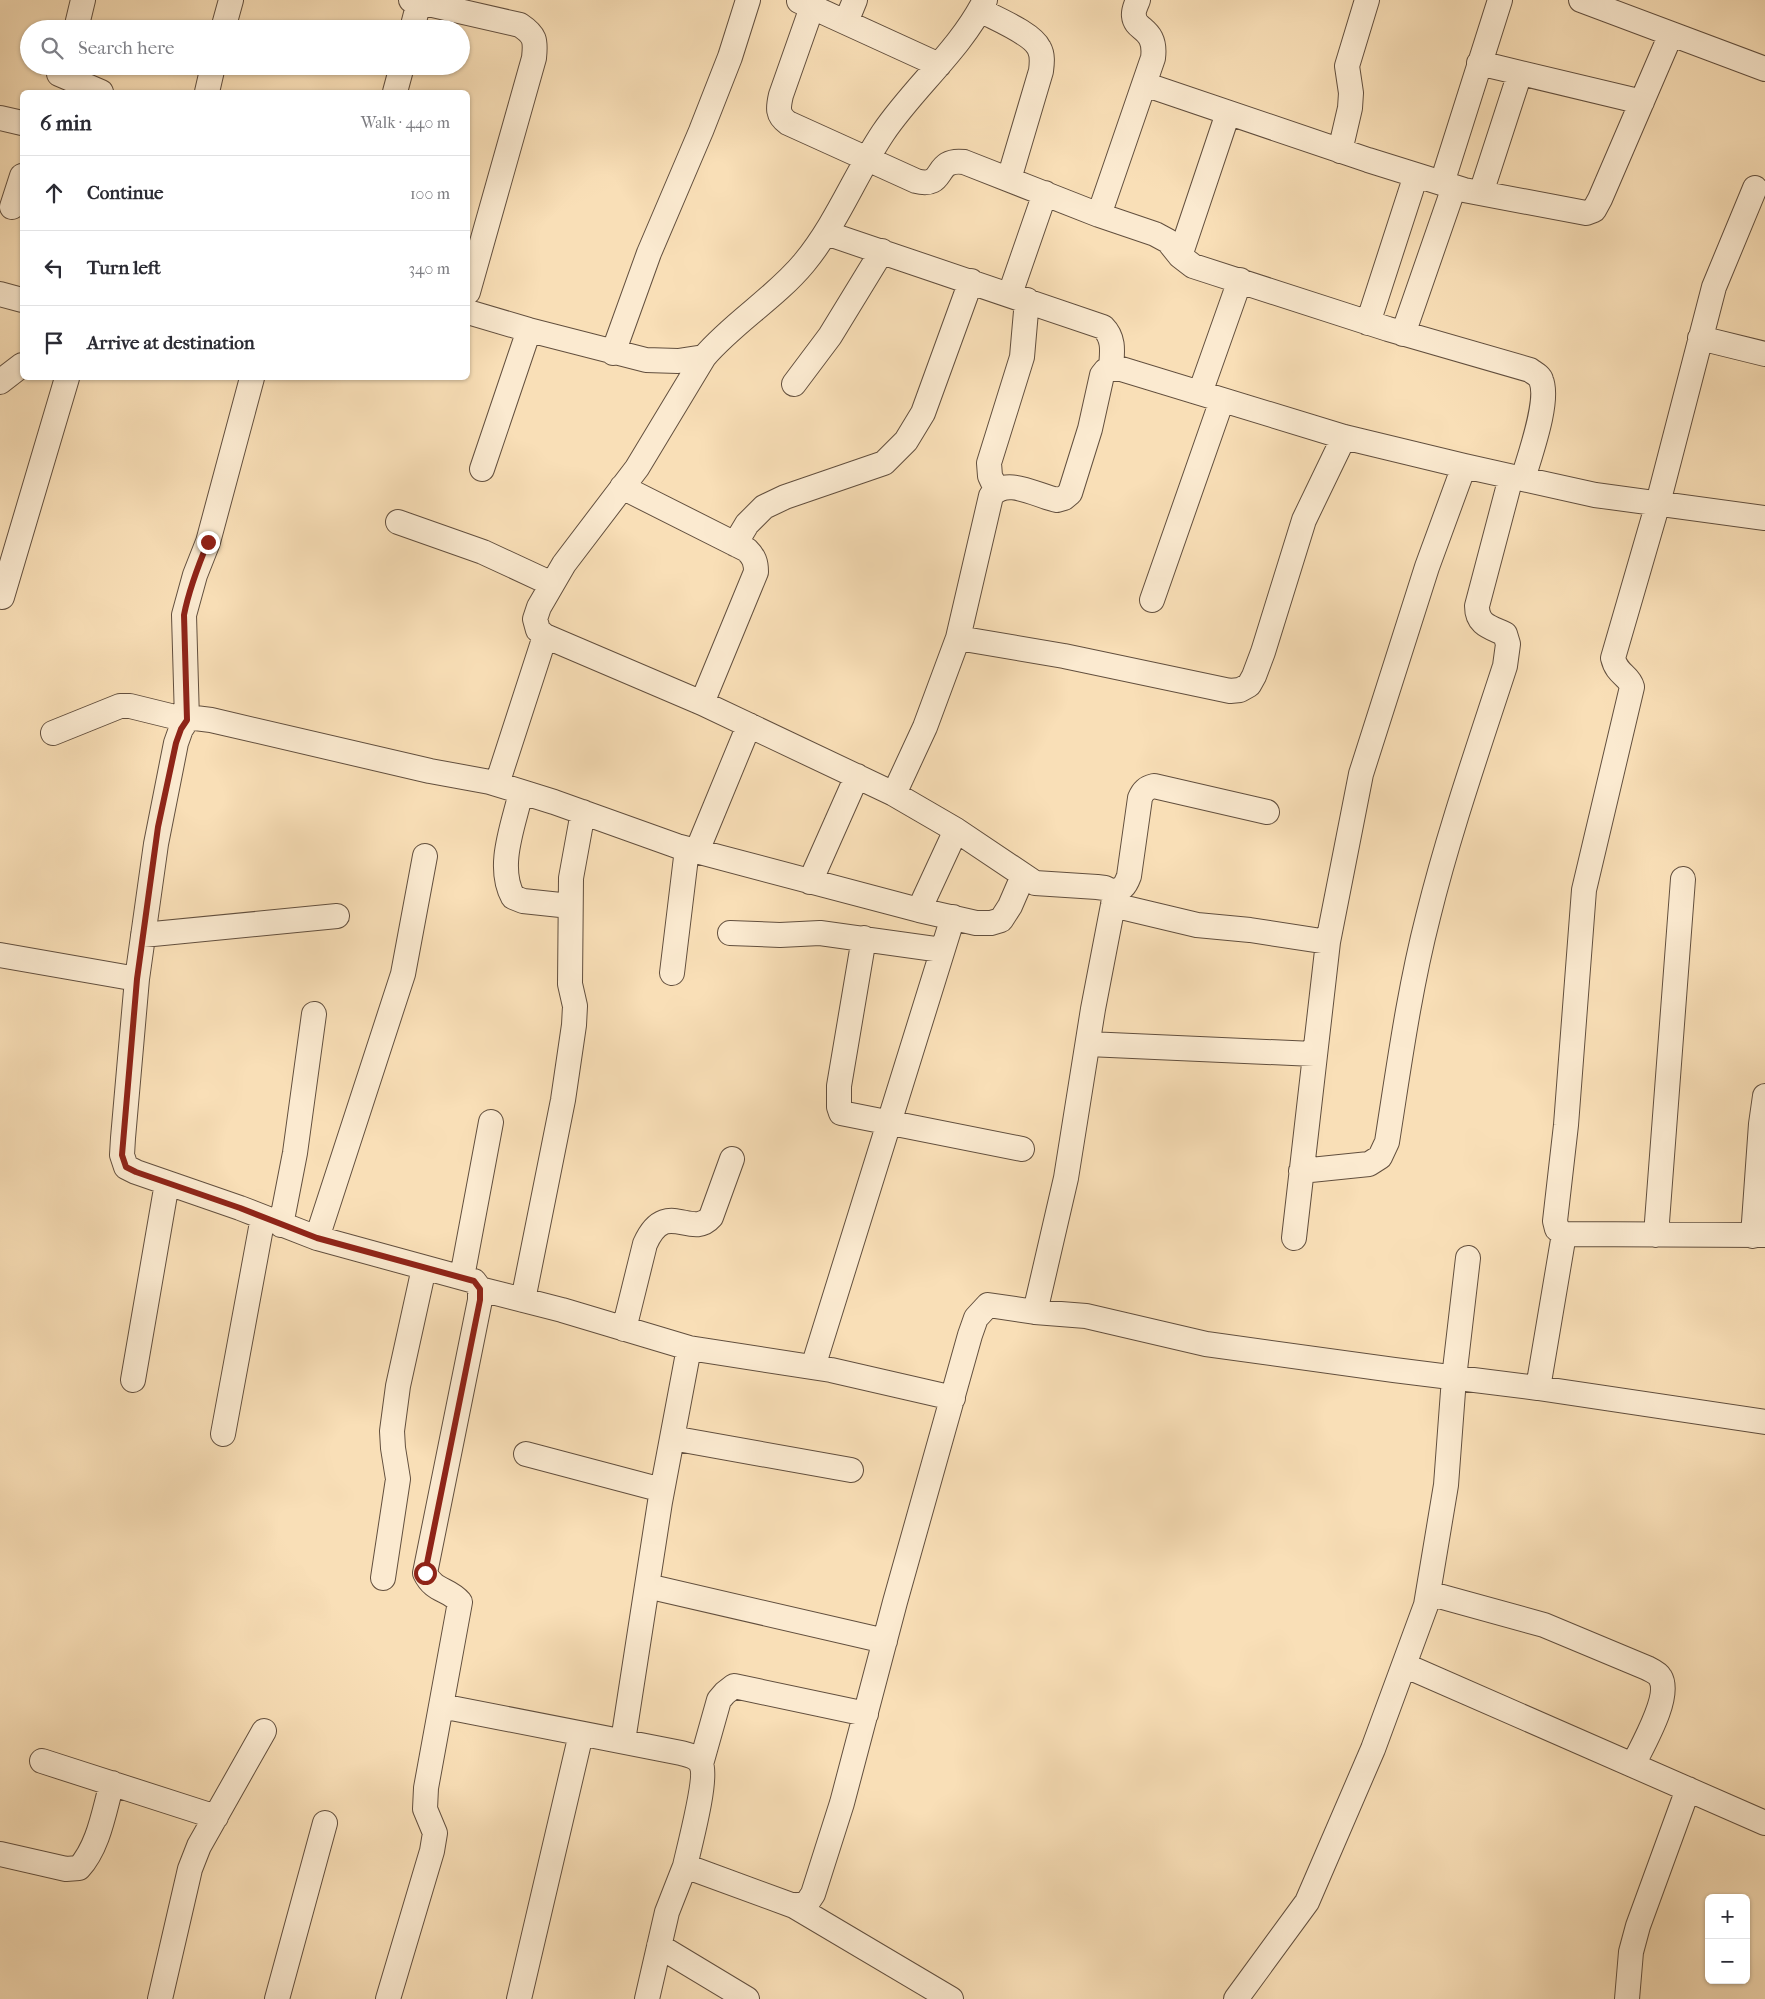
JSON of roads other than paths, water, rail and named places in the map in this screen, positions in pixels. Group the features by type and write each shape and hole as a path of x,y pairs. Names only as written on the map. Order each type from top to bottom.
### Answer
{"street":[{"path":"78,20 83,0"},
{"path":"225,20 231,0"},
{"path":"613,353 649,253 726,66 748,0"},
{"path":"846,22 855,0"},
{"path":"1099,215 1153,58 1154,48 1152,39 1136,21 1134,16 1138,0"},
{"path":"1340,151 1350,108 1351,93 1348,66 1367,0"},
{"path":"1402,334 1448,185 1480,63 1500,0"},
{"path":"1581,0 1765,70"},
{"path":"413,20 415,1 520,25 531,32 536,45 534,58 470,285"},
{"path":"939,64 805,3 778,110 788,124 916,181 926,184 932,182 946,164 953,160 964,162 1099,215 1155,234 1168,241 1180,256 1193,266 1402,334 1512,364 1530,370 1541,378 1544,388 1543,407 1517,478 1478,606 1477,615 1484,624 1505,634 1508,644 1505,666 1446,851 1428,917 1411,988 1387,1142 1380,1157 1369,1164 1301,1171"},
{"path":"1009,179 1041,71 1042,59 1039,47 1031,38 982,5 939,64 892,120 826,233 804,263 782,287 728,331 704,357 637,468 564,564 539,607 535,619 538,630 545,636 702,703 894,794 956,830 1035,883 1105,888 1112,898 1197,925 1250,930 1328,942"},
{"path":"1144,84 1340,151 1448,185 1586,213 1594,210 1671,34"},
{"path":"1480,63 1642,102"},
{"path":"1482,193 1520,73"},
{"path":"207,90 211,75"},
{"path":"396,90 400,75"},
{"path":"58,78 95,90"},
{"path":"1180,256 1228,113"},
{"path":"0,118 20,123"},
{"path":"1368,323 1416,175"},
{"path":"12,210 20,183"},
{"path":"1755,188 1714,287 1658,503 1613,658 1618,672 1630,681 1632,687 1584,890 1566,1125 1555,1220 1557,1229 1564,1234 1759,1236 1761,1124 1765,1096"},
{"path":"996,489 990,476 989,463 1022,357 1019,297 1045,193"},
{"path":"826,233 1103,327 1109,333 1111,340 1111,368"},
{"path":"794,384 830,336 882,252"},
{"path":"1200,393 1240,280"},
{"path":"735,544 747,524 764,507 785,496 884,463 906,441 923,413 971,281"},
{"path":"0,294 20,299"},
{"path":"470,313 613,353 654,360 678,361 704,357"},
{"path":"482,468 529,330"},
{"path":"1700,338 1765,354"},
{"path":"0,382 20,367"},
{"path":"894,794 926,727 958,638 991,496 996,489 1003,487 1012,487 1057,500 1064,498 1070,492 1090,429 1102,376 1106,370 1111,368 1118,368 1344,437 1464,466 1595,495 1765,518"},
{"path":"2,597 66,380"},
{"path":"251,380 208,542 187,599 184,615 187,720 181,729 176,743 158,827 143,935 137,979 122,1155 126,1167 317,1238 424,1268 523,1300 689,1348 813,1367 953,1398"},
{"path":"1152,600 1222,400"},
{"path":"958,638 1064,656 1230,691 1240,690 1249,685 1264,652 1304,520 1344,437"},
{"path":"1294,1238 1328,942 1361,774 1427,568 1464,466"},
{"path":"622,486 747,550 754,557 756,572 702,703"},
{"path":"398,522 483,552 552,584"},
{"path":"497,784 545,636"},
{"path":"53,733 120,706 130,706 187,720 196,718 211,720 430,771 497,784 692,850 810,882 976,923 991,924 1001,920 1010,906 1023,876"},
{"path":"672,973 692,850 749,725"},
{"path":"810,882 857,776"},
{"path":"1035,1312 1066,1178 1112,898 1126,885 1129,876 1140,798 1143,792 1154,786 1268,812"},
{"path":"521,792 506,857 506,878 509,890 513,897 524,901 570,906"},
{"path":"523,1300 563,1100 574,1025 575,1006 570,984 570,906 572,864 583,812"},
{"path":"919,910 956,830"},
{"path":"317,1238 403,974 425,856"},
{"path":"1656,1236 1683,879"},
{"path":"143,935 337,916"},
{"path":"813,1367 953,917"},
{"path":"730,933 780,936 820,933 942,950"},
{"path":"864,938 839,1086 838,1108 841,1113 888,1124 1022,1149"},
{"path":"0,955 137,979"},
{"path":"223,1434 272,1221 295,1153 314,1014"},
{"path":"1088,1044 1314,1054"},
{"path":"388,1999 432,1850 435,1833 425,1809 431,1762 460,1602 453,1594 436,1588 429,1583 425,1568 480,1300 471,1283 491,1122"},
{"path":"624,1329 650,1231 662,1222 670,1220 699,1225 705,1224 711,1217 732,1159"},
{"path":"133,1380 167,1183"},
{"path":"1538,1388 1564,1234"},
{"path":"1236,1999 1307,1902 1373,1749 1426,1605 1446,1485 1454,1378 1468,1258"},
{"path":"383,1578 398,1479 392,1448 392,1431 398,1386 424,1268"},
{"path":"794,1906 806,1903 813,1894 821,1874 973,1326 976,1318 988,1305 1035,1312 1086,1316 1206,1344 1538,1388 1765,1422"},
{"path":"623,1741 662,1490 689,1348"},
{"path":"672,1438 851,1470"},
{"path":"526,1454 662,1490"},
{"path":"647,1586 885,1641"},
{"path":"1428,1593 1544,1624 1647,1668 1660,1676 1663,1687 1661,1703 1633,1765"},
{"path":"1404,1665 1765,1823"},
{"path":"646,1999 667,1912 685,1866 700,1797 701,1764 719,1700 734,1686 866,1714"},
{"path":"441,1706 681,1753 694,1757 701,1764"},
{"path":"164,1998 190,1869 199,1846 264,1731"},
{"path":"519,1999 581,1734"},
{"path":"42,1761 216,1816"},
{"path":"0,1854 66,1869 78,1868 88,1858 94,1843 112,1783"},
{"path":"1627,1999 1631,1952 1638,1926 1688,1789"},
{"path":"277,1999 325,1823"},
{"path":"685,1866 794,1906 951,1999"},
{"path":"659,1946 747,1999"}]}
